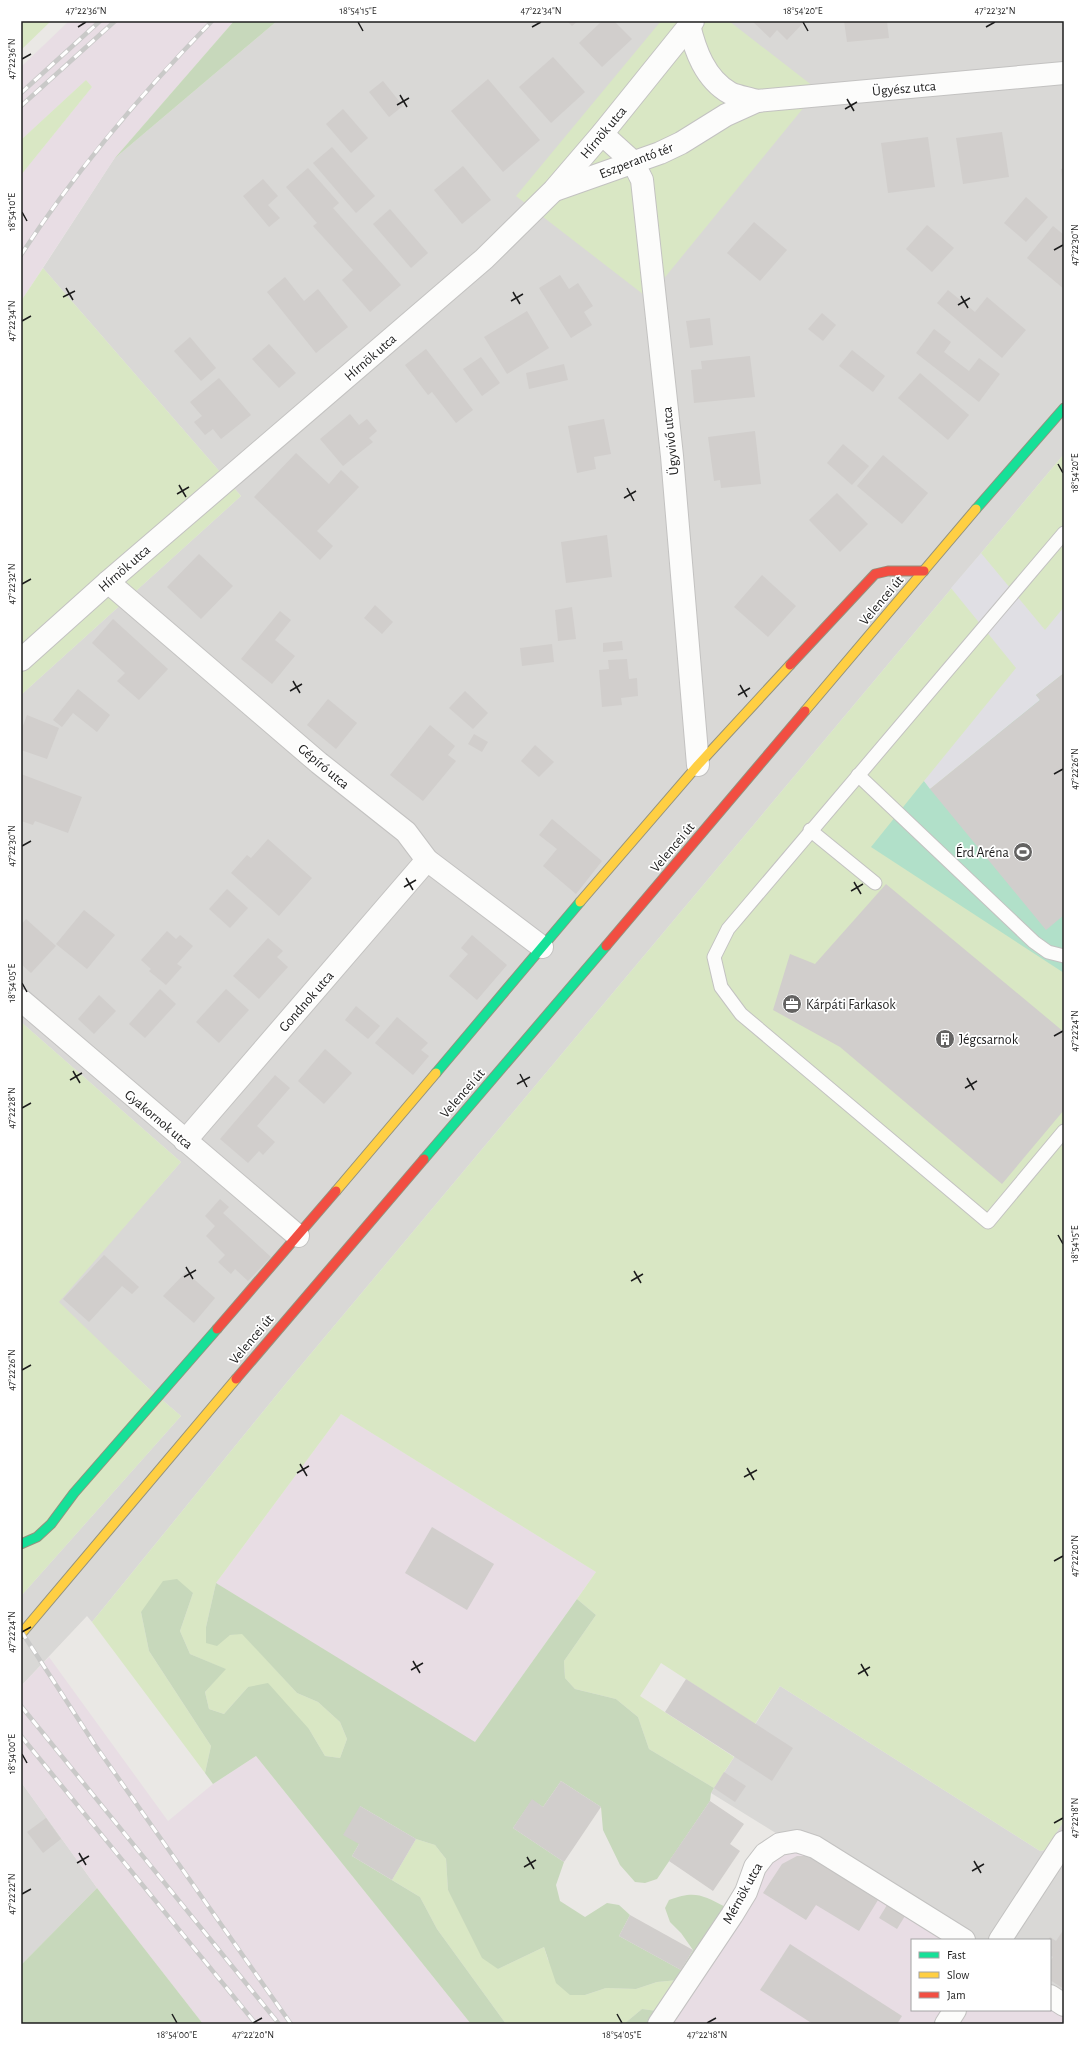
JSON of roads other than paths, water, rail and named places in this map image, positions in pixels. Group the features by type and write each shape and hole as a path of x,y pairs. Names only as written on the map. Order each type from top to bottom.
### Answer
{"main road":[{"name":"Velencei út","path":"21,1634 326,1272 524,1043 1064,408"},
{"name":"Velencei út","path":"21,1544 27,1543 39,1536 74,1493 298,1236 698,765 860,588 875,574 888,571 924,571"}],"street":[{"name":"Ügyész utca","path":"691,23 694,46 704,66 714,80 730,93 757,101 1064,73"},
{"name":"Hírnök utca","path":"21,660 108,582 484,259 554,190 602,134 691,23"},
{"name":"Eszperantó tér","path":"554,190 660,153 681,143 726,115 757,101"},
{"name":"Ügyvivő utca","path":"602,134 633,162 642,180 672,456 698,765"},
{"name":"Gépíró utca","path":"108,582 319,763 406,832 427,860 542,947"},
{"name":"Gondnok utca","path":"185,1141 427,860"},
{"name":"Gyakornok utca","path":"21,1000 298,1236"},
{"name":"Mérnök utca","path":"659,2024 732,1915 746,1892 755,1867 765,1854 780,1844 797,1841 815,1847 962,1939"},
{"path":"1001,1939 1064,1842"},
{"path":"1051,1997 1064,2005"},
{"path":"946,2024 954,2011"}],"lane":[{"path":"1064,533 810,830 728,929 714,957 721,987 741,1014 988,1222 1064,1131"},
{"path":"858,775 1034,942 1048,952 1064,956"},
{"path":"810,830 875,883"}],"railway":[{"path":"21,93 100,21"},
{"path":"21,106 115,21"},
{"path":"21,255 64,193 111,133 160,76 212,21"},
{"path":"21,1631 95,1745 291,2024"},
{"path":"21,1706 279,2024"},
{"path":"21,1736 256,2024"}],"place":[{"name":"Érd Aréna","path":"1023,852"},
{"name":"Kárpáti Farkasok","path":"792,1004"},
{"name":"Jégcsarnok","path":"945,1039"}]}
